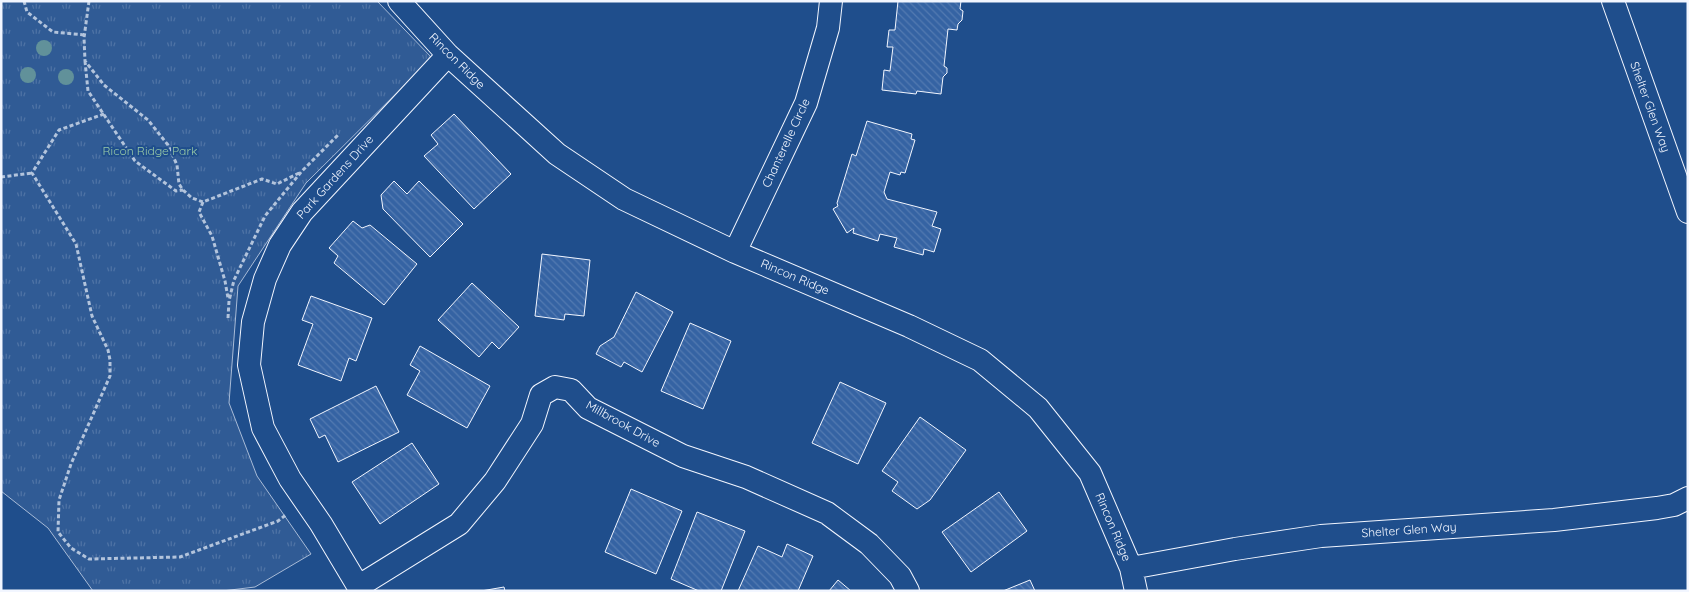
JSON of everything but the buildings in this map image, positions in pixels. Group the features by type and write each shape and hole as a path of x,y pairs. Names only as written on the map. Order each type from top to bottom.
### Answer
{"street":[{"name":"Rincon Ridge","path":"399,1 448,55 557,154 624,200 735,252 909,326 980,360 1038,408 1090,473 1131,568 1136,591"},
{"name":"Chanterelle Circle","path":"735,252 806,103 828,28 831,1"},
{"name":"Shelter Glen Way","path":"1613,1 1688,212"},
{"name":"Park Gardens Drive","path":"360,588 322,524 290,479 263,428 249,365 253,322 265,279 280,245 302,212 448,55"},
{"name":"Millbrook Drive","path":"360,588 459,524 495,482 532,424 540,395 555,387 571,390 588,408 683,456 746,477 827,512 869,544 900,576 908,591"},
{"name":"Shelter Glen Way","path":"1131,568 1321,536 1554,520 1651,509 1674,505 1688,498"}],"path":[{"path":"24,1 27,12 53,32 85,35"},
{"path":"89,1 84,61 88,91 135,161 176,191 183,190"},
{"path":"84,61 104,85 148,120 168,145 177,165 179,184 183,190 192,198 203,202 262,179 277,184 302,171 342,131"},
{"path":"32,173 59,130 104,114"},
{"path":"32,173 76,244 92,316 108,350 110,360 110,376 70,464 59,500 58,532 71,548 89,560 180,557 278,521 305,500"},
{"path":"1,177 32,173"},
{"path":"203,202 199,212 212,236 229,301"}],"green space":[{"name":"Ricon Ridge Park","path":"1,1 377,1 432,58 306,183 238,286 229,403 257,476 311,554 255,587 222,591 93,591 48,528 1,491"}]}
